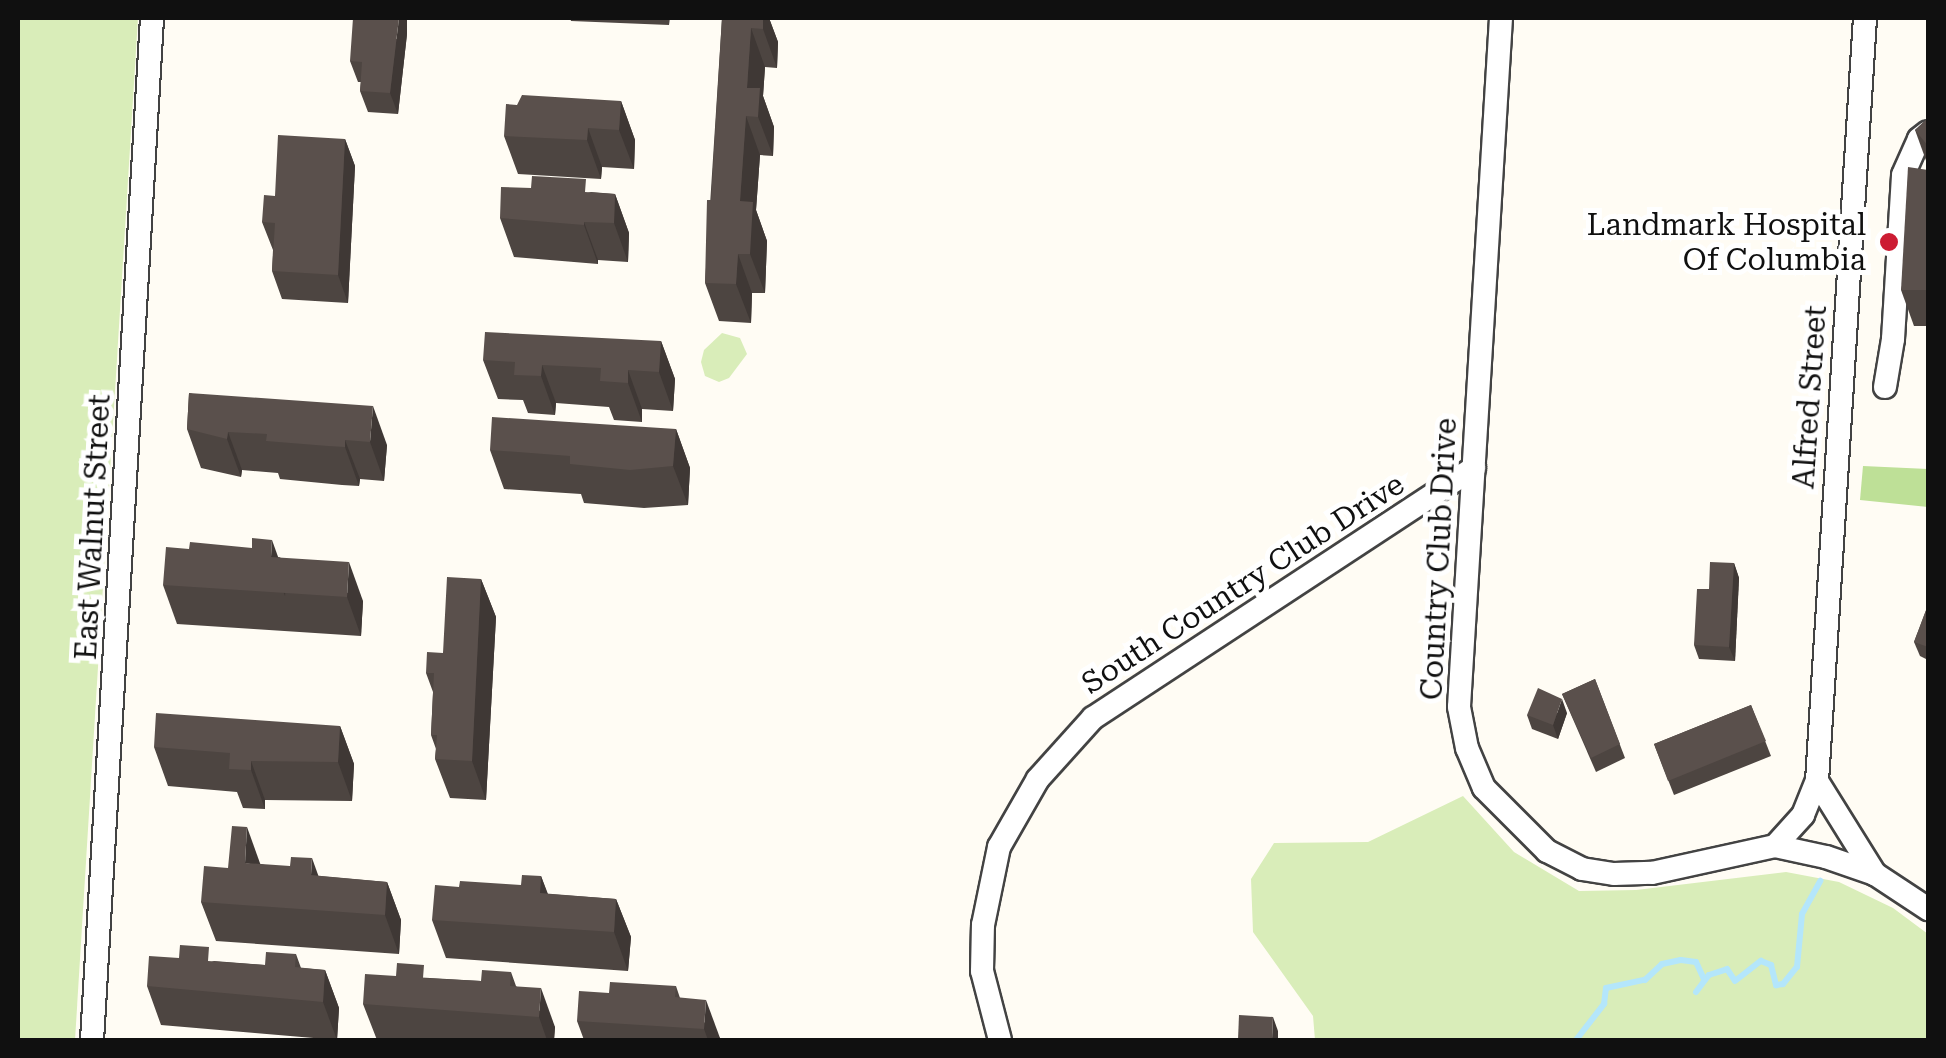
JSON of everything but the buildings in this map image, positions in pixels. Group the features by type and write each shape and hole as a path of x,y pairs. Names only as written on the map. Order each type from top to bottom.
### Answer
{"street":[{"name":"East Walnut Street","path":"92,1040 152,18"},
{"name":"Country Club Drive","path":"1502,18 1458,707 1467,748 1484,788 1547,851 1582,869 1652,873 1775,846 1826,857 1875,874 1928,909"},
{"name":"Alfred Street","path":"1775,846 1804,816 1816,781 1865,18"},
{"path":"1885,388 1893,339 1903,175 1919,139 1928,132"},
{"name":"South Country Club Drive","path":"1000,1040 982,971 983,925 1000,846 1038,780 1093,718 1474,468"},
{"path":"1816,781 1875,874"}],"green space":[{"path":"18,18 138,18 75,1040 18,1040"},
{"path":"722,333 740,338 747,354 729,378 719,382 705,376 701,362 704,350"},
{"path":"1863,466 1928,469 1928,507 1860,500"},
{"path":"1463,796 1514,852 1579,891 1636,890 1786,872 1839,882 1893,908 1928,934 1928,1040 1315,1040 1313,1016 1253,932 1251,879 1274,843 1368,842"}],"waterway":[{"path":"1696,992 1709,975 1727,969 1735,981 1761,961 1771,965 1776,985 1783,984 1797,967 1802,914 1820,881"},
{"path":"1576,1040 1604,1004 1606,988 1645,980 1662,964 1681,960 1696,962 1704,979"}],"place":[{"name":"Landmark Hospital Of Columbia","path":"1889,242"}]}
